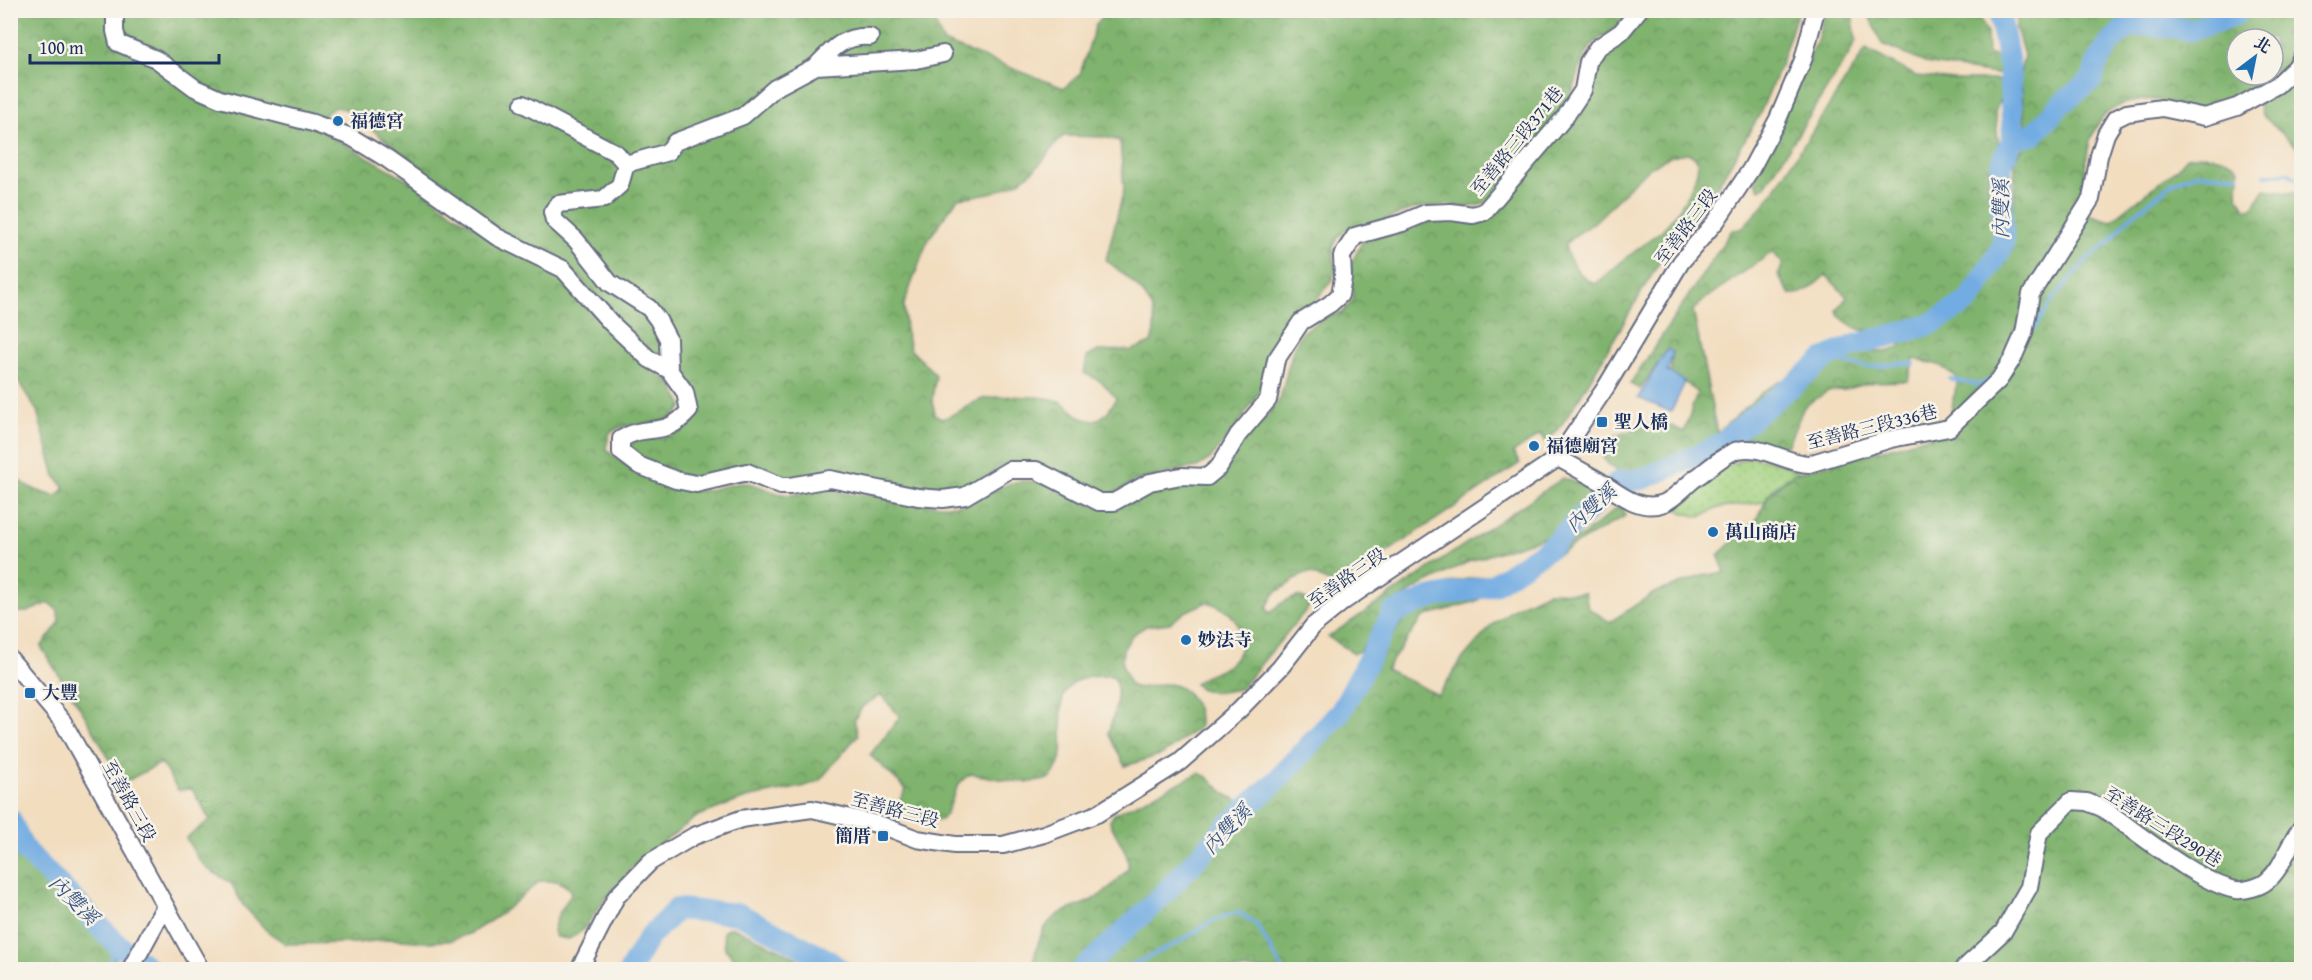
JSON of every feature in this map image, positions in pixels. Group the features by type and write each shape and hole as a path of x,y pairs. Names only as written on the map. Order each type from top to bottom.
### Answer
{"street":[{"name":"至善路三段371巷","path":"115,10 115,31 118,43 156,59 195,88 220,99 313,123 351,137 387,159 497,237 563,269 610,323 649,359 669,370 685,392 689,411 681,421 669,429 632,432 621,439 621,452 638,465 696,484 747,472 781,486 830,479 918,497 943,499 965,496 1009,470 1036,470 1099,502 1114,502 1150,482 1181,476 1208,477 1219,468 1238,435 1268,400 1276,360 1301,322 1340,295 1343,278 1342,256 1355,236 1402,223 1426,213 1451,212 1473,215 1484,212 1565,117 1583,90 1588,62 1597,48 1621,32 1639,10"},
{"name":"至善路三段","path":"579,969 616,897 650,862 694,836 741,819 812,809 881,825 917,839 955,845 1003,845 1044,834 1097,814 1180,762 1239,710 1280,668 1313,626 1344,601 1558,458 1605,387 1681,262 1717,220 1751,169 1778,119 1799,70 1816,10"},
{"path":"626,164 668,152 675,142 743,116 775,88 816,66 837,44 860,36 870,37"},
{"path":"816,66 916,60 943,54"},
{"name":"至善路三段336巷","path":"1558,458 1600,482 1619,496 1633,501 1662,504 1675,497 1694,478 1738,450 1760,450 1783,456 1799,464 1809,464 1891,440 1949,428 1999,380 2013,358 2024,333 2031,294 2091,199 2099,156 2106,134 2115,119 2127,113 2162,108 2205,117 2237,107 2277,85 2296,67 2301,57"},
{"path":"523,104 616,153 626,164"},
{"path":"626,164 620,185 612,194 604,199 589,202 558,204 552,212 554,220 576,240 610,283 649,308 658,320 668,339 669,370"},
{"name":"至善路三段","path":"10,659 63,722 201,969"},
{"name":"至善路三段290巷","path":"1962,969 2003,932 2029,887 2040,833 2071,801 2087,802 2102,808 2190,869 2219,885 2239,890 2262,885 2269,879 2287,854 2301,826"},
{"path":"130,969 165,906"}],"green space":[{"path":"11,11 930,11 943,42 1064,88 1080,74 1096,24 1108,11 1629,11 1618,26 1591,46 1568,103 1492,196 1483,204 1470,207 1443,205 1416,208 1375,223 1348,228 1338,237 1333,248 1335,267 1333,279 1308,310 1291,320 1271,351 1265,368 1263,386 1237,426 1210,459 1197,467 1136,481 1113,494 1094,492 1029,462 1005,464 974,484 958,490 938,491 824,473 795,481 781,481 747,470 704,478 681,476 659,468 637,454 631,447 633,440 663,437 680,432 689,426 694,419 695,412 691,396 665,353 652,353 611,314 573,271 556,259 503,233 346,109 335,107 325,114 323,125 329,135 419,186 454,214 507,247 535,259 564,277 611,332 648,367 671,383 683,406 676,414 660,422 630,425 610,432 606,448 612,455 633,468 673,485 701,491 737,483 748,483 787,495 825,490 849,494 885,495 930,504 948,505 967,503 1000,487 1018,481 1028,481 1049,486 1088,504 1109,507 1176,483 1204,486 1222,475 1247,436 1280,399 1293,349 1302,332 1328,316 1342,313 1353,300 1351,264 1362,242 1379,235 1397,233 1439,219 1472,222 1493,217 1522,175 1579,112 1588,92 1596,62 1606,47 1631,33 1647,11 1798,11 1780,66 1759,116 1709,200 1663,256 1578,400 1558,430 1546,442 1541,434 1513,453 1520,463 1337,586 1310,573 1304,574 1275,593 1266,608 1269,613 1285,601 1299,596 1312,603 1240,689 1210,691 1199,688 1195,684 1229,664 1240,651 1241,634 1237,623 1230,614 1217,606 1207,602 1185,612 1170,623 1146,626 1132,635 1123,650 1122,664 1130,685 1142,688 1163,684 1179,687 1195,703 1199,727 1163,754 1125,766 1108,733 1117,697 1113,676 1085,678 1072,684 1065,693 1061,716 1061,756 1051,777 1036,782 1027,782 971,774 956,789 949,808 941,820 895,809 906,789 870,755 900,717 881,695 863,706 854,720 858,735 819,781 802,787 746,798 698,816 637,862 605,899 583,930 569,939 556,937 553,931 557,917 571,894 569,888 558,881 540,881 498,916 471,933 449,941 425,942 391,939 357,943 286,944 267,931 243,905 231,883 208,869 198,859 186,838 210,820 192,789 178,790 161,763 123,783 82,711 41,647 59,623 58,611 49,603 27,612 11,612 10,473 26,485 44,493 57,496 65,488 55,476 37,411 11,370","holes":["1063,136 1104,137 1120,141 1124,189 1106,260 1136,286 1150,305 1154,316 1151,343 1132,350 1098,351 1087,357 1084,373 1102,382 1116,398 1108,412 1098,419 1083,419 1059,401 1019,396 986,398 942,419 935,414 932,400 936,375 910,349 906,332 904,304 928,240 958,198 992,193 1021,180 1039,165","1688,153 1696,158 1698,165 1696,175 1687,196 1667,225 1595,284 1590,282 1576,268 1569,256 1565,245 1567,242 1591,225 1647,170 1673,156"]},
{"path":"1825,11 1852,11 1856,40 1765,186 1759,189 1753,177 1817,41"},
{"path":"1867,11 1980,11 1980,17 1987,33 1988,54 2003,59 2003,71 2001,74 1995,74 1925,63 1882,44"},
{"path":"2017,11 2301,11 2302,39 2285,65 2285,27 2225,27 2225,87 2260,87 2248,95 2221,106 2193,109 2162,101 2141,100 2118,106 2105,115 2091,138 2081,195 2013,344 1991,377 1949,421 1958,378 1939,365 1914,359 1908,381 1873,382 1844,390 1828,391 1804,407 1787,446 1750,439 1728,438 1706,449 1632,475 1619,472 1609,465 1594,443 1657,422 1684,432 1697,393 1670,373 1673,352 1667,350 1640,389 1630,384 1732,230 1741,229 1767,201 1866,49 1916,76 1954,80 2004,80 2005,88 1995,112 1999,150 1993,159 1988,175 1994,217 2014,209 2015,158 2026,143 2019,79 2024,55 2016,28","holes":["1773,252 1783,264 1778,276 1790,294 1805,291 1826,275 1847,297 1837,310 1839,316 1861,330 1891,335 1901,346 1887,352 1841,350 1827,355 1765,390 1717,433 1693,310 1709,296"]},
{"path":"2301,65 2301,151 2261,114 2259,105 2262,100 2276,87 2285,87 2285,79"},
{"path":"2201,155 2226,160 2239,169 2238,196 2245,208 2252,209 2265,189 2301,191 2301,969 1031,970 1037,946 1047,925 1062,912 1097,897 1128,869 1125,850 1110,821 1114,814 1199,773 1227,795 1253,808 1266,800 1317,749 1344,717 1389,641 1410,612 1422,599 1442,586 1465,579 1501,574 1540,560 1580,537 1616,508 1623,507 1625,516 1476,601 1423,617 1386,669 1438,695 1463,658 1493,624 1516,607 1547,592 1585,593 1588,608 1610,622 1654,593 1702,576 1725,572 1718,555 1757,519 1769,494 1793,474 1949,431 2030,336 2039,299 2088,214 2111,221 2178,168 2187,157"},
{"path":"1748,458 1775,462 1800,472 1779,484 1764,502 1718,508 1700,517 1675,508 1686,503 1714,474"},
{"path":"1563,478 1588,489 1595,502 1545,537 1470,561 1415,589 1389,608 1360,651 1354,653 1328,637"},
{"path":"11,841 45,884 103,939 116,959 114,969 11,969"},
{"path":"728,928 735,928 819,969 745,969 725,949 723,932"}],"water":[{"path":"1667,349 1673,352 1667,371 1685,382 1671,412 1638,398"}],"waterway":[{"name":"內雙溪","path":"1082,970 1160,898 1229,824 1278,779 1341,711 1393,613 1430,598 1493,585 1550,547 1618,482 1643,479 1719,445 1826,358 1855,345 1929,325 1969,301 2003,246 2001,166 2013,137 2009,64 1999,10"},
{"path":"2013,137 2034,134 2062,103 2092,80 2097,63 2110,43 2127,27 2148,25 2192,30 2233,16 2241,10"},
{"path":"2265,175 2288,173 2302,182"},
{"path":"2034,329 2054,298 2087,259 2109,242 2128,219 2174,182 2196,174 2238,175"},
{"path":"1826,358 1866,366 1914,364"},
{"path":"1950,379 1978,385 1989,380"},
{"name":"內雙溪","path":"10,819 24,849 116,943 151,970"},
{"name":"內雙溪","path":"630,970 649,937 677,909 739,914 826,959 841,970"},
{"path":"1122,970 1179,942 1214,920 1238,912 1257,925 1283,970"},
{"path":"107,970 116,943"}],"place":[{"name":"福德宮","path":"338,121"},
{"name":"聖人橋","path":"1602,422"},
{"name":"福德廟宮","path":"1534,446"},
{"name":"萬山商店","path":"1713,532"},
{"name":"妙法寺","path":"1186,640"},
{"name":"大豐","path":"30,693"},
{"name":"簡厝","path":"883,836"}]}
